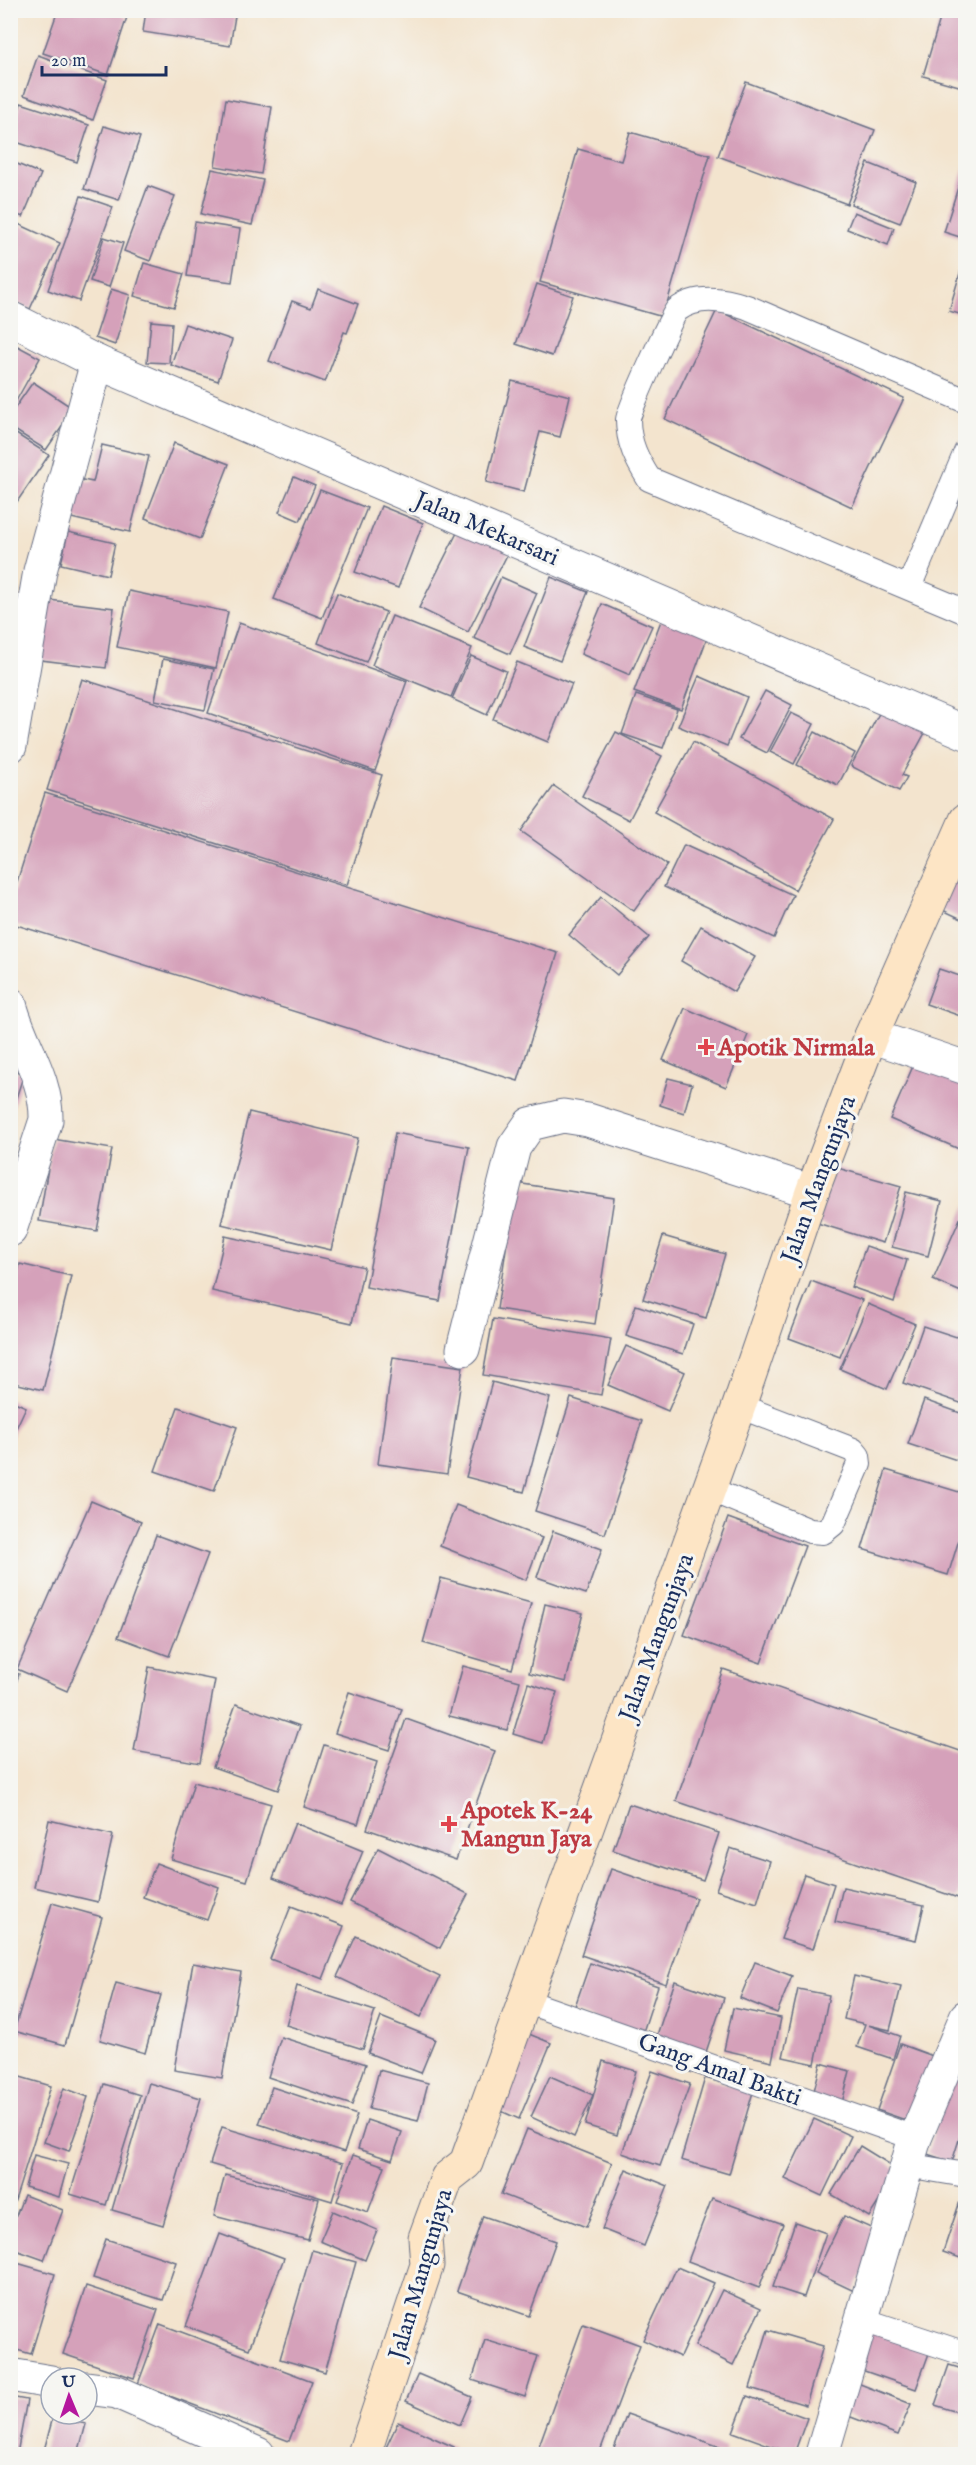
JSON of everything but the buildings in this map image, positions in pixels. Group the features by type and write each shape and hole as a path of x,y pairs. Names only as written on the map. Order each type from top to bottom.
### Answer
{"main road":[{"name":"Jalan Mangunjaya","path":"364,2454 427,2265 425,2238 447,2178 465,2163 739,1406 812,1192 871,1036 966,820"}],"street":[{"name":"Jalan Mekarsari","path":"10,318 97,362 966,733"},
{"path":"10,746 40,571 97,362"},
{"path":"10,1004 14,1020 40,1078 46,1108 46,1120 10,1230"},
{"path":"871,1036 966,1068"},
{"path":"463,1349 514,1147 530,1124 563,1116 588,1120 812,1192"},
{"path":"822,2454 910,2152 966,2017"},
{"path":"10,2375 39,2380"},
{"path":"99,2390 117,2392 258,2454"}],"lane":[{"path":"966,401 726,299 696,300 675,311 627,416 629,436 635,457 650,479 966,612"},
{"path":"909,587 966,452"},
{"path":"709,1489 810,1531 824,1532 833,1524 860,1464 853,1450 739,1406"},
{"name":"Gang Amal Bakti","path":"525,2001 966,2175"},
{"path":"860,2319 966,2354"}],"place":[{"name":"Apotik Nirmala","path":"706,1047"},
{"name":"Apotek K-24 Mangun Jaya","path":"449,1824"}]}
